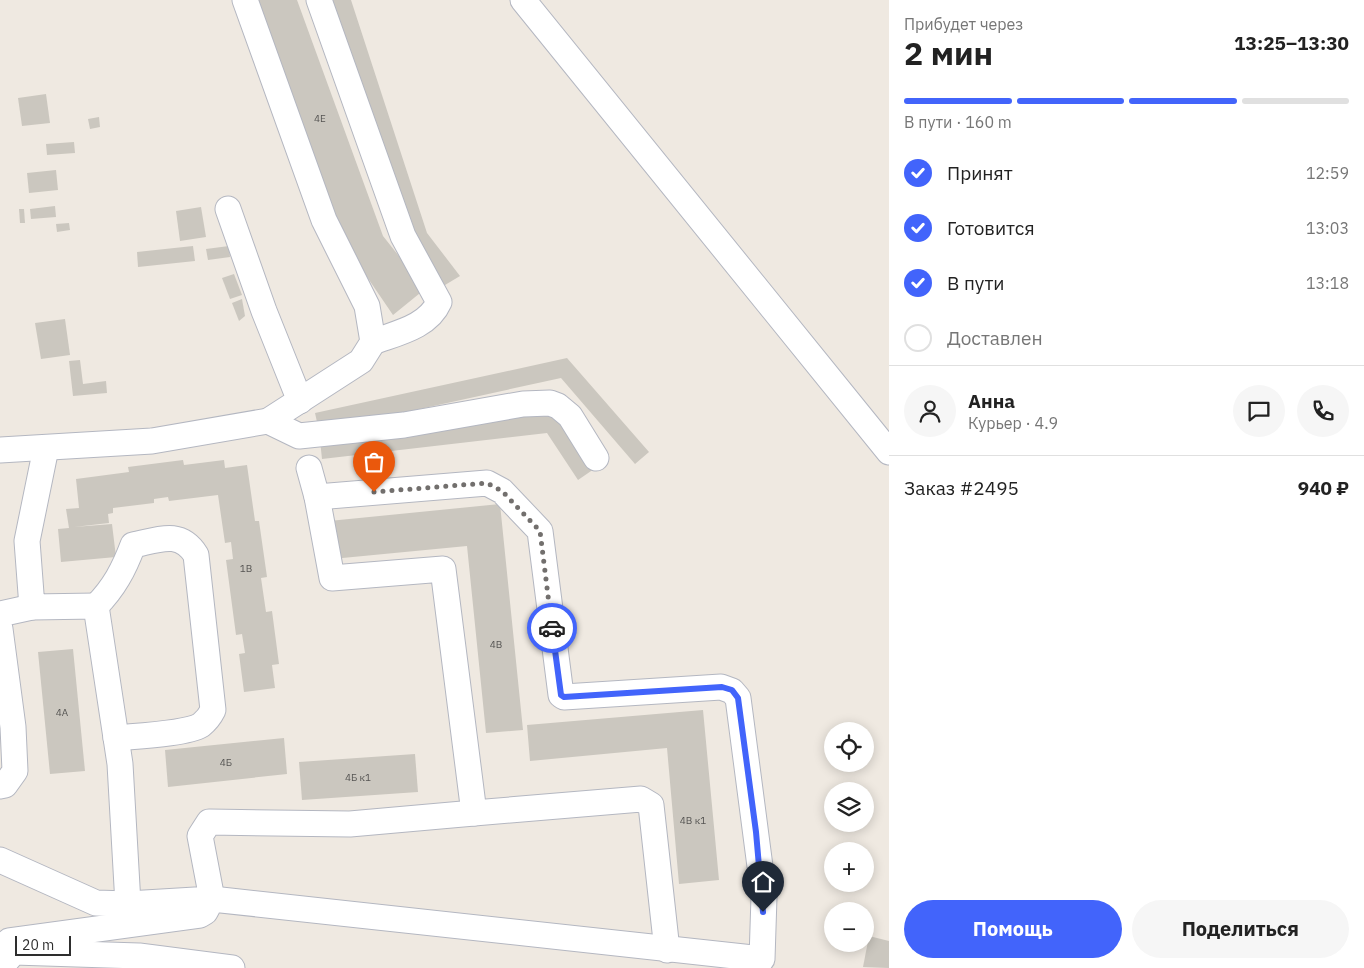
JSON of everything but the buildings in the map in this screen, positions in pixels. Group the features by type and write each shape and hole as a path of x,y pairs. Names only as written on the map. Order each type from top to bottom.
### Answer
{"street":[{"path":"245,0 324,220 366,306 373,342"},
{"path":"0,450 152,441 268,421 361,362 373,342 414,327 436,310 439,302 403,236 318,0"},
{"path":"523,0 889,452"},
{"path":"228,209 264,312 300,401"},
{"path":"268,421 299,436 404,425 523,404 550,403 558,406 570,416 596,458"},
{"path":"32,607 27,541 46,448"},
{"path":"309,468 317,497 332,578 442,570 474,813"},
{"path":"0,860 96,903 128,904 212,899 667,950 762,963 764,897 762,878 738,698 732,690 722,687 564,697 561,695 540,531 502,491 487,483 317,497"},
{"path":"0,614 32,607 96,606 112,590 124,570 133,545 178,539 189,544 196,556 213,710 199,726 116,738"},
{"path":"96,606 120,764 128,904"},
{"path":"0,630 6,726 15,772 0,786"},
{"path":"8,951 114,926 200,915 205,912 212,899 200,836 209,822 350,824 641,799 651,805 667,950"},
{"path":"96,903 139,956"},
{"path":"8,951 139,956 232,968"}],"way so far":[{"path":"374,492 487,483 502,491 540,531 552,628"}],"route":[{"path":"552,628 561,695 564,697 722,687 732,690 738,698 764,897 763,912"}]}
